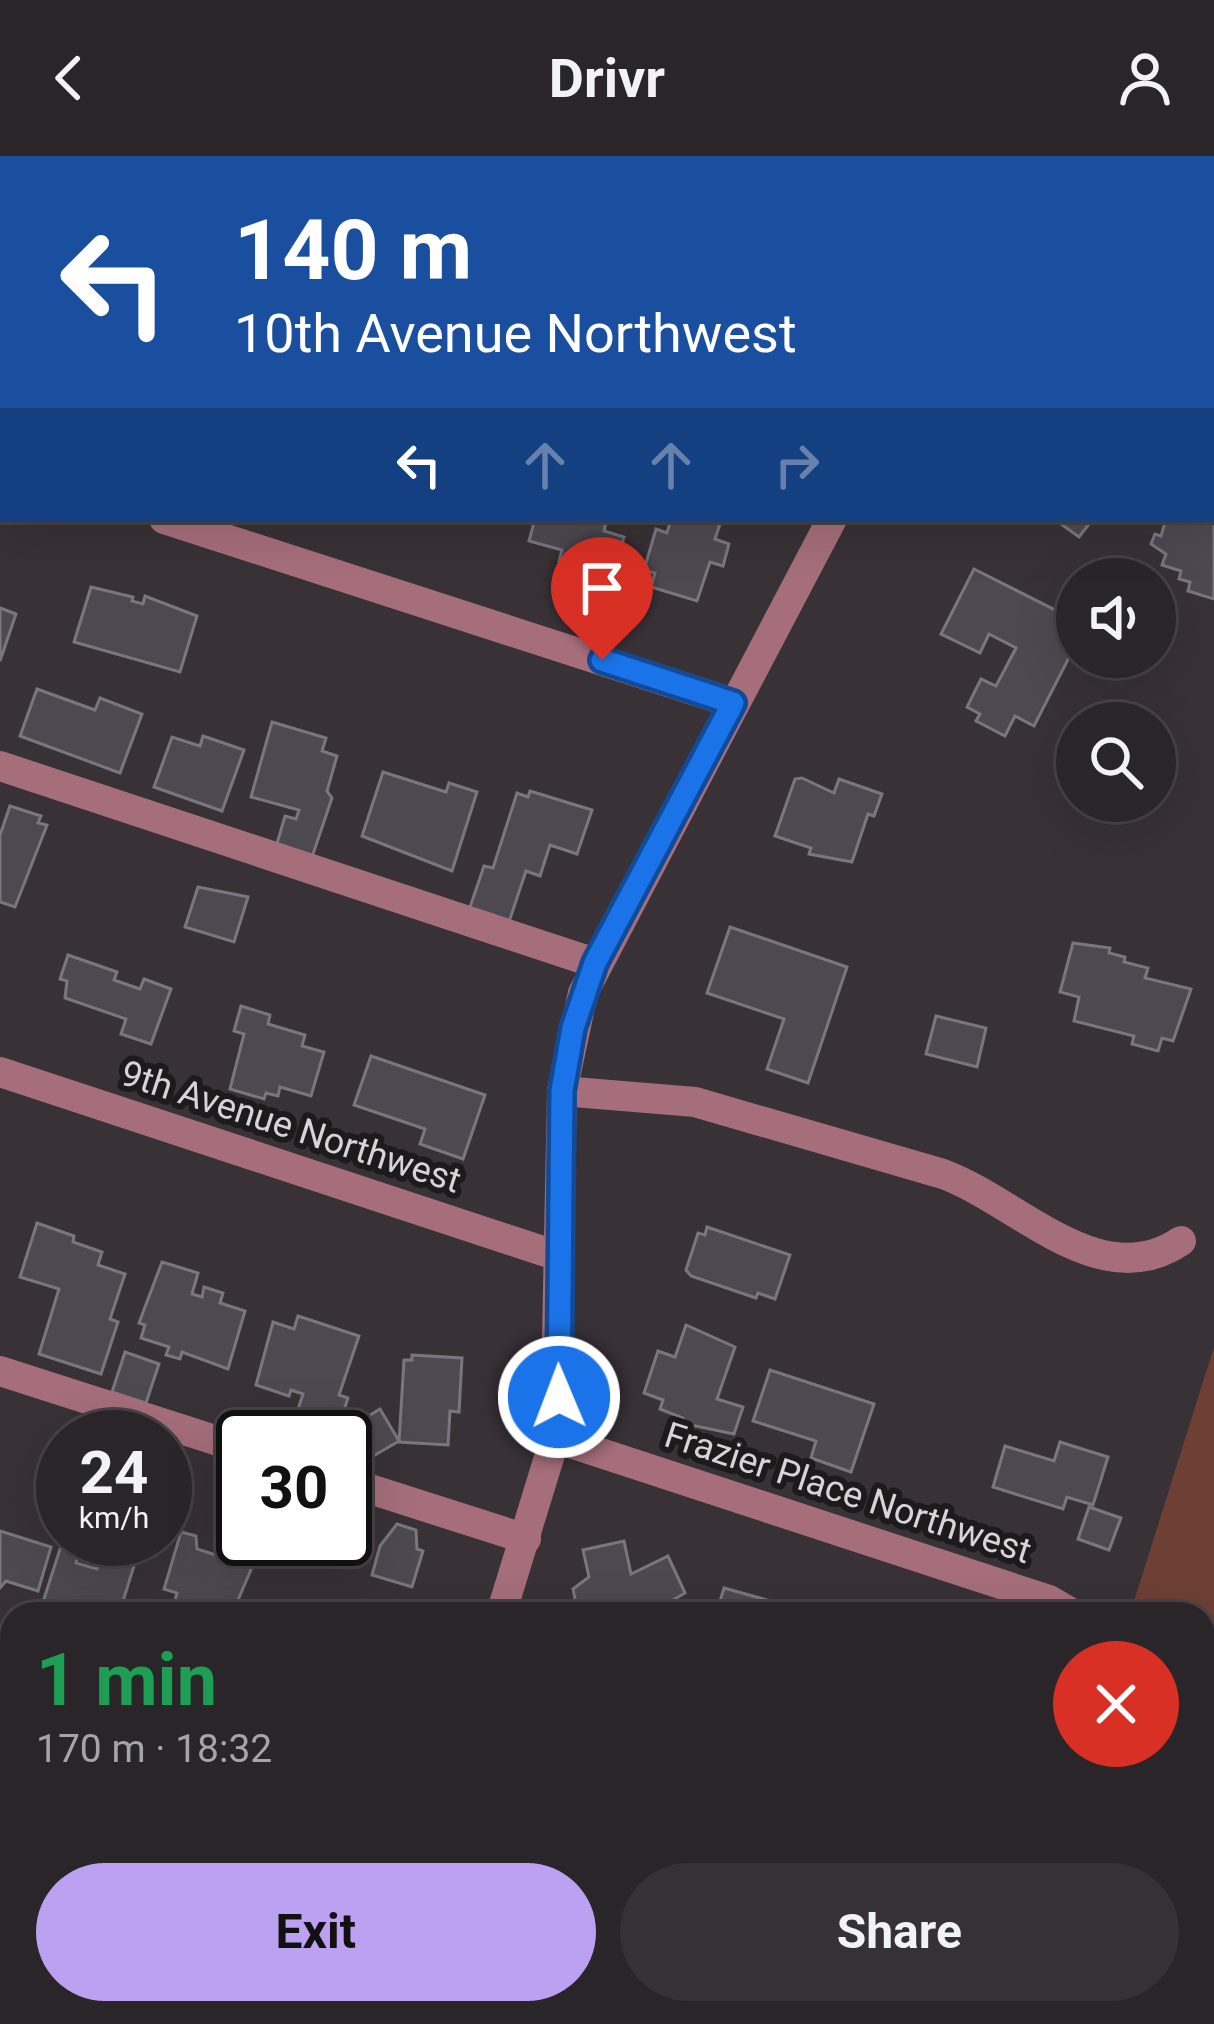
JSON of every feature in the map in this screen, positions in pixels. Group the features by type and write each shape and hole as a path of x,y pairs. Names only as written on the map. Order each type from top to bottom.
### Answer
{"street":[{"path":"173,522 733,703"},
{"path":"505,1602 555,1438 562,1091 573,1028 595,963 830,522"},
{"path":"0,766 595,963"},
{"name":"9th Avenue Northwest","path":"0,1072 558,1256"},
{"path":"562,1091 695,1102 943,1174 978,1186 1085,1250 1123,1262 1157,1257 1181,1241"},
{"path":"0,1371 216,1440"},
{"name":"Frazier Place Northwest","path":"555,1438 1046,1602"},
{"path":"372,1490 526,1539"}],"shaded area":[{"path":"1214,1347 1214,1602 1134,1602"}],"building":[{"path":"534,522 606,522 604,531 624,537 613,576 559,561 562,550 529,541"},
{"path":"670,522 720,524 715,539 729,544 723,566 710,562 697,601 651,587 655,573 644,570 656,529 667,533"},
{"path":"1058,522 1091,522 1079,537"},
{"path":"1165,522 1214,522 1214,599 1188,591 1190,582 1179,579 1176,558 1165,558 1166,554 1151,544 1155,534 1161,536"},
{"path":"974,569 1056,610 1059,678 1034,726 1015,716 1005,736 976,721 980,714 967,707 981,679 996,686 1016,648 989,634 980,653 941,634"},
{"path":"91,587 143,604 145,596 197,616 180,672 74,642"},
{"path":"0,608 16,614 0,661"},
{"path":"37,689 95,710 100,698 142,714 120,773 20,736"},
{"path":"272,722 326,738 322,751 337,756 327,791 332,798 312,857 276,847 285,816 296,819 299,810 251,797"},
{"path":"203,736 244,750 222,811 154,787 172,737 200,746"},
{"path":"383,772 446,792 449,783 477,792 452,871 362,836"},
{"path":"795,779 834,793 839,779 882,794 874,816 868,814 852,862 809,854 811,848 775,836"},
{"path":"530,791 592,810 577,854 550,845 540,876 526,871 509,922 469,910 484,866 493,868 517,793 528,797"},
{"path":"10,806 41,816 38,823 47,825 15,907 0,902 0,835"},
{"path":"198,887 248,897 234,942 185,927"},
{"path":"730,927 847,967 808,1083 767,1069 784,1019 707,993"},
{"path":"1073,943 1110,948 1109,953 1125,957 1124,962 1148,968 1145,978 1191,989 1173,1041 1162,1038 1158,1051 1132,1044 1134,1036 1074,1021 1079,997 1060,992"},
{"path":"68,955 117,972 114,980 140,989 144,979 171,989 151,1044 121,1034 126,1019 65,998 67,981 60,979"},
{"path":"241,1006 270,1015 268,1024 305,1035 302,1046 324,1052 311,1096 280,1087 278,1096 266,1093 264,1099 230,1089 244,1034 234,1031"},
{"path":"936,1016 986,1028 977,1067 926,1054"},
{"path":"371,1056 485,1095 463,1159 420,1144 425,1129 354,1105"},
{"path":"37,1223 102,1252 98,1265 125,1274 110,1319 118,1322 101,1374 39,1354 59,1289 20,1277"},
{"path":"707,1227 790,1255 775,1299 758,1293 756,1298 691,1276 686,1270 698,1233 705,1235"},
{"path":"162,1262 198,1273 192,1294 202,1297 204,1287 223,1293 220,1303 245,1311 228,1369 182,1352 180,1359 166,1355 169,1347 141,1338 145,1325 139,1323"},
{"path":"298,1316 359,1336 339,1395 348,1398 344,1410 298,1410 303,1394 291,1390 289,1396 256,1385 273,1322 294,1329"},
{"path":"686,1325 735,1347 717,1399 743,1407 734,1434 681,1423 683,1418 660,1409 663,1400 644,1393 658,1351 675,1357"},
{"path":"125,1352 159,1364 146,1403 112,1392"},
{"path":"412,1355 462,1358 459,1412 450,1411 448,1445 399,1442 404,1360 412,1360"},
{"path":"770,1370 874,1404 851,1472 811,1458 816,1441 753,1421"},
{"path":"380,1409 399,1441 372,1457 372,1414"},
{"path":"1060,1442 1108,1457 1093,1505 1067,1497 1063,1509 993,1487 1005,1446 1054,1461"},
{"path":"1089,1507 1121,1518 1109,1550 1078,1539"},
{"path":"397,1524 416,1530 417,1549 423,1551 412,1587 372,1575 380,1546"},
{"path":"0,1531 36,1542 36,1566 45,1566 38,1591 6,1581 0,1588"},
{"path":"192,1535 197,1549 216,1555 216,1566 253,1566 237,1602 174,1602 177,1593 164,1589 171,1566 192,1566"},
{"path":"624,1541 631,1574 668,1556 685,1593 670,1602 576,1602 573,1589 589,1577 583,1550"},
{"path":"55,1566 134,1566 123,1602 43,1602"},
{"path":"724,1588 775,1602 720,1602"}],"route":[{"path":"559,1397 562,1091 573,1028 595,963 733,703 602,660"}]}
